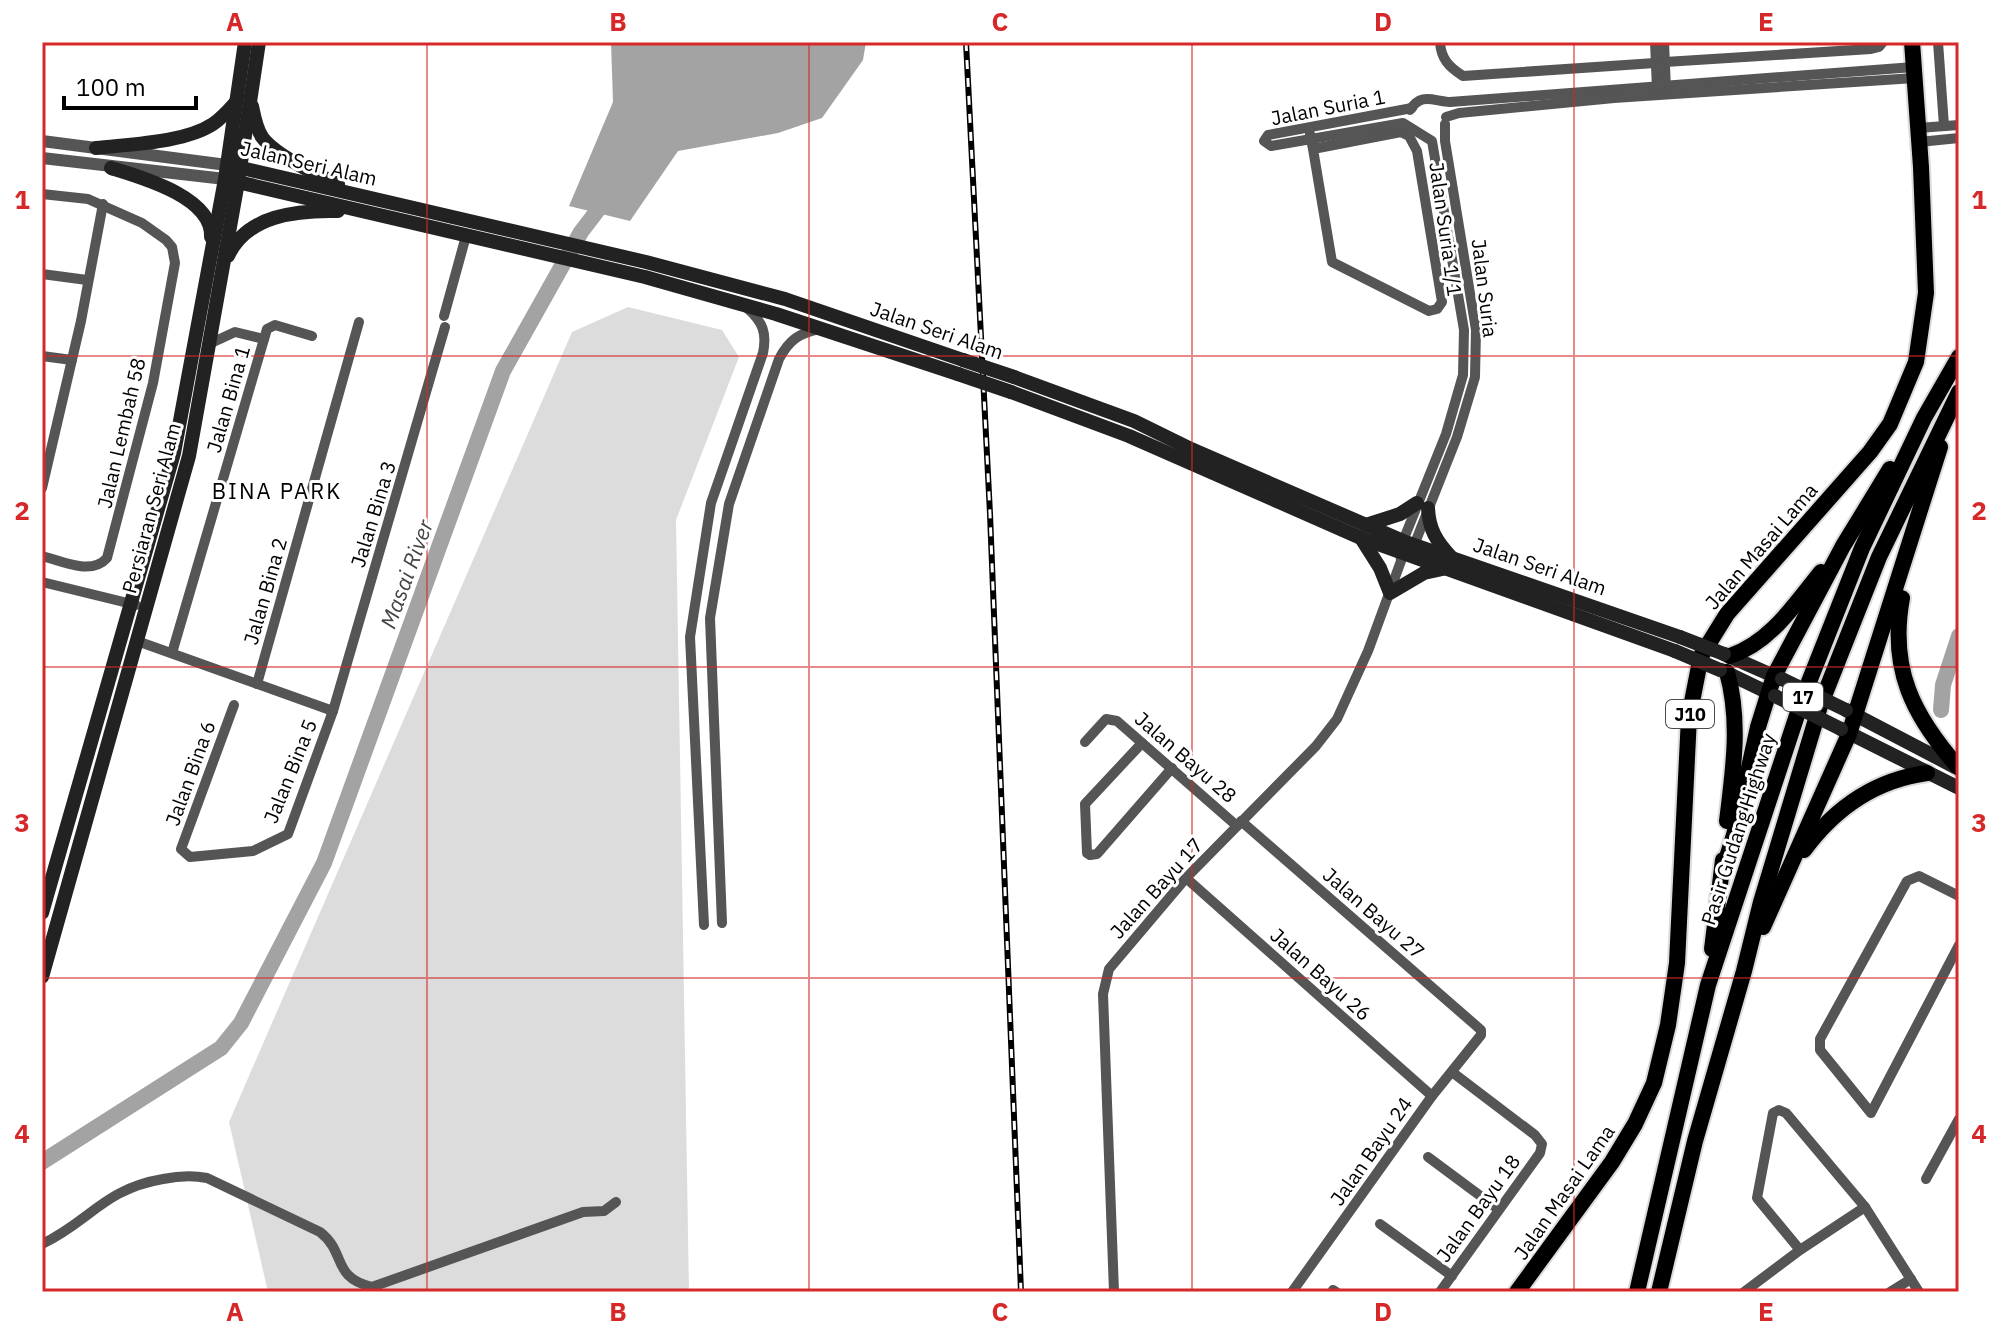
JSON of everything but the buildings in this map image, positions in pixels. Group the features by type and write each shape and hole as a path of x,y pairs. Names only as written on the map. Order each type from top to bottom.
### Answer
{"main road":[{"name":"Persiaran Seri Alam","path":"42,977 137,641 138,605 216,267 243,100 245,42"},
{"name":"Persiaran Seri Alam","path":"243,100 259,42"},
{"name":"Jalan Masai Lama","path":"1517,1292 1612,1162 1635,1124 1654,1083 1668,1025 1677,963 1689,717 1701,656 1727,614 1870,452 1890,424 1916,362 1926,293 1912,42"},
{"path":"96,148 176,137 197,131 211,125 243,100 260,135 268,143 286,157 371,204"},
{"path":"111,168 175,192 198,207 211,230 216,267"},
{"name":"Jalan Seri Alam","path":"232,173 590,248 785,299 960,367 1011,392 1129,436 1406,551 1449,562 1725,663 1778,677 1959,768"},
{"path":"216,267 243,233 261,222 316,210 371,204"},
{"name":"Jalan Seri Alam","path":"371,204 466,236 744,305 960,367 1014,377 1134,421 1363,532"},
{"name":"Persiaran Seri Alam","path":"42,913 138,605 189,456 209,344 216,267"},
{"name":"Pasir Gudang Highway","path":"1637,1292 1708,985 1803,697 1862,548 1924,418 1959,357"},
{"path":"1744,971 1845,732 1913,537 1959,392"},
{"name":"Pasir Gudang Highway","path":"1659,1292 1695,1141 1761,902 1820,706 1879,557 1959,392"},
{"path":"1723,870 1778,677 1843,546 1924,418"},
{"path":"1423,506 1434,536 1449,562 1390,593 1363,532 1423,506"},
{"path":"1913,537 1898,622 1901,667 1914,706 1932,737 1959,768"},
{"path":"1708,985 1736,733 1733,695 1725,663 1752,647 1776,626 1843,546"},
{"name":"Jalan Seri Alam","path":"1725,663 1771,694 1959,788"},
{"path":"1776,896 1814,836 1855,798 1886,783 1927,773"}],"street":[{"path":"1440,42 1444,59 1463,76 1871,49 1883,42"},
{"path":"1655,42 1662,90"},
{"path":"1660,63 1664,42"},
{"path":"1938,42 1944,126"},
{"path":"1914,73 1662,90 1439,101 1422,99 1412,108 1409,116 1414,128 1424,134 1436,133 1446,120 1459,113 1662,90 1703,81 1914,73"},
{"path":"1439,101 1446,111 1446,120"},
{"name":"Jalan Suria 1","path":"1311,139 1412,108"},
{"name":"Jalan Suria","path":"1423,506 1457,437 1475,377 1476,330 1445,141 1446,120"},
{"name":"Jalan Suria 1","path":"1311,139 1403,123 1414,128"},
{"path":"1919,135 1944,126 1959,125"},
{"name":"Jalan Suria 1/1","path":"1401,132 1409,136 1417,151 1421,179 1442,302 1437,309 1429,311 1332,262 1311,139 1401,132"},
{"name":"Jalan Suria","path":"1406,551 1463,375 1464,330 1434,144 1424,134"},
{"path":"1919,135 1959,138"},
{"name":"Jalan Seri Alam","path":"42,141 232,173"},
{"name":"Jalan Seri Alam","path":"42,158 111,168 232,173"},
{"path":"1421,179 1433,182 1444,206"},
{"path":"42,194 88,199 103,204 72,360 42,488"},
{"name":"Jalan Lembah 58","path":"42,556 89,568 100,565 107,558 153,383 175,263 172,247 142,223 103,204"},
{"name":"Jalan Bina 3","path":"333,711 466,236"},
{"path":"42,274 87,280"},
{"path":"704,925 690,637 711,503 766,338 761,322 744,305"},
{"name":"Jalan Bina 2","path":"257,684 359,322"},
{"path":"209,344 235,332 264,339 267,329 275,325 312,336"},
{"path":"722,923 710,618 729,504 779,359 788,342 803,332 822,329"},
{"name":"Jalan Bina 1","path":"172,653 264,339"},
{"path":"42,356 72,360"},
{"name":"Jalan Bayu 17","path":"1114,1292 1103,994 1109,969 1186,878 1316,746 1337,719 1368,651 1406,551"},
{"path":"42,582 138,605"},
{"path":"137,641 333,711"},
{"name":"Jalan Bina 6","path":"184,854 181,849 234,705"},
{"name":"Jalan Bina 5","path":"184,854 190,857 253,851 288,834 333,711"},
{"name":"Jalan Bayu 28","path":"1085,742 1103,721 1110,718 1117,721 1239,824"},
{"path":"1142,743 1085,804 1087,853 1097,854 1172,768"},
{"name":"Jalan Bayu 27","path":"1239,824 1480,1028 1481,1033"},
{"path":"1959,896 1919,876 1907,881 1820,1039 1820,1050 1871,1113 1959,945"},
{"name":"Jalan Bayu 26","path":"1186,878 1432,1096"},
{"name":"Jalan Bayu 24","path":"1292,1292 1432,1096 1481,1033"},
{"name":"Jalan Bayu 18","path":"1440,1292 1540,1153 1542,1144 1535,1135 1452,1072"},
{"path":"1800,1250 1757,1198 1773,1113 1779,1110 1786,1113 1865,1207 1919,1292"},
{"path":"1926,1179 1959,1121"},
{"path":"1428,1157 1498,1209"},
{"path":"42,1244 135,1184 192,1175 207,1178 320,1232 334,1246 347,1276 372,1287 583,1212 604,1211 616,1202"},
{"path":"1744,1292 1865,1207"},
{"path":"1380,1224 1452,1276"},
{"path":"1890,1292 1911,1279"}],"shaded area":[{"path":"611,42 866,42 863,60 822,118 778,133 678,151 630,221 569,206 613,102"},
{"path":"628,307 722,330 739,357 676,520 689,1292 268,1292 229,1122 572,332"}],"waterway":[{"name":"Masai River","path":"42,1162 221,1048 241,1023 324,863 503,371 581,232 607,198"},
{"path":"1941,710 1943,685 1959,636"}],"railway":[{"path":"966,42 990,514 1021,1292"}],"district":[{"name":"BINA PARK","path":"277,490"}]}
